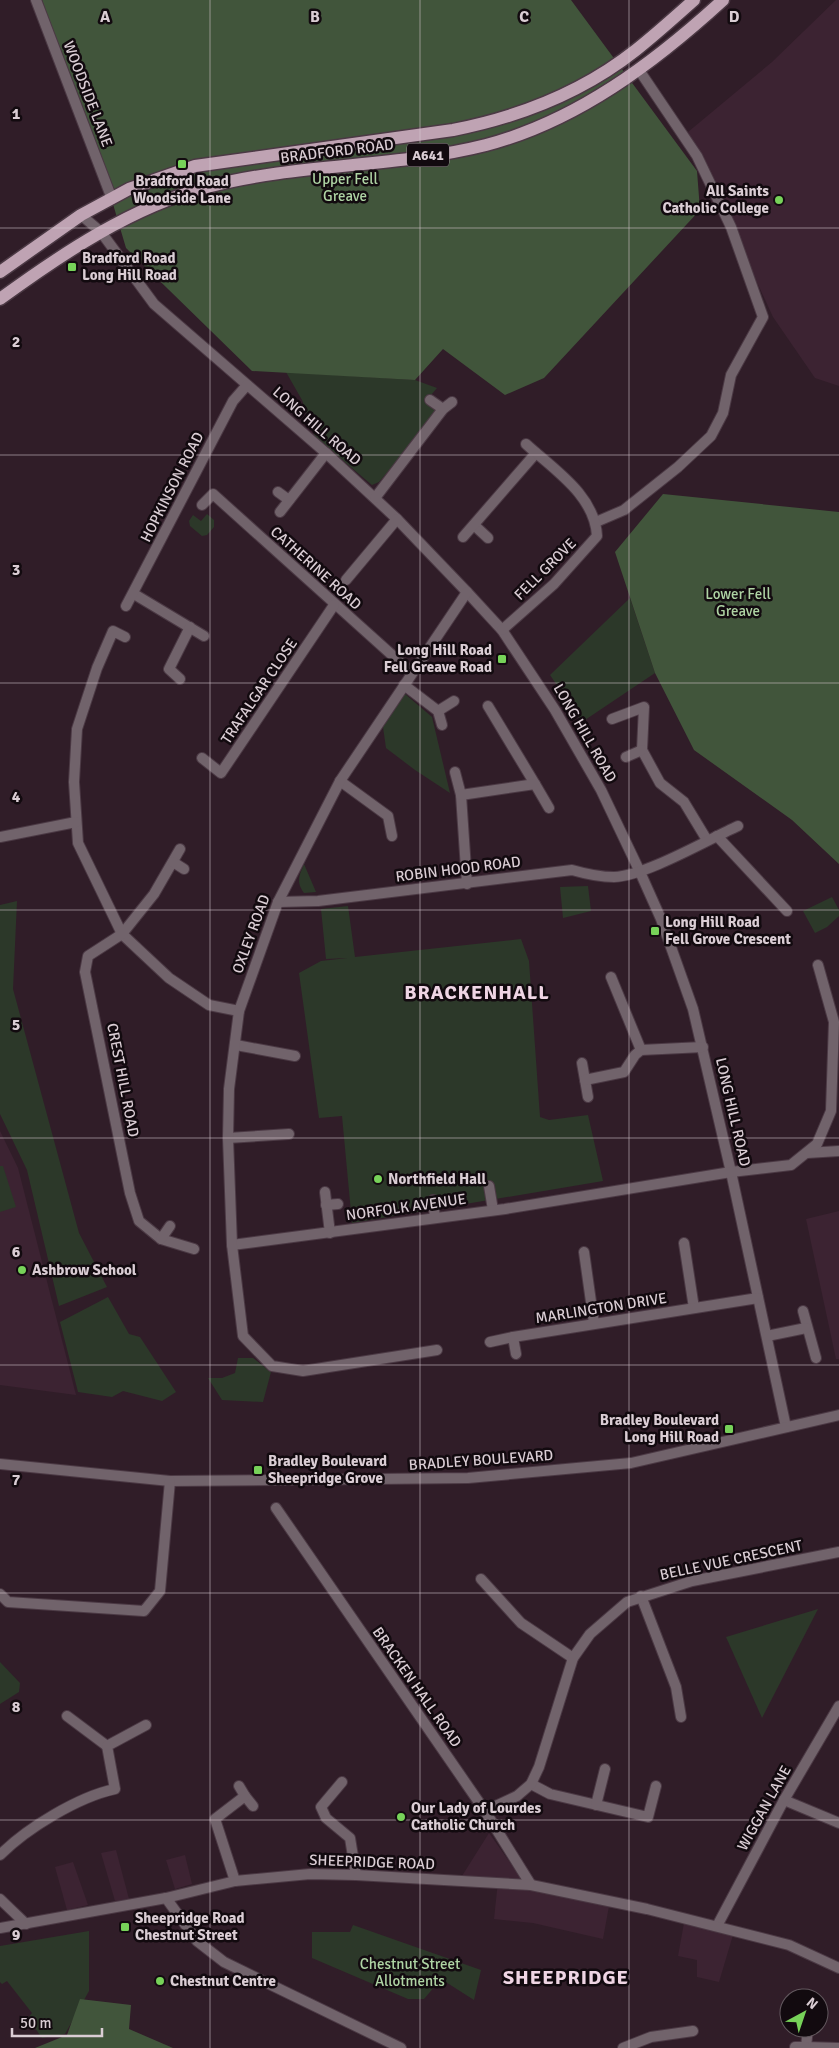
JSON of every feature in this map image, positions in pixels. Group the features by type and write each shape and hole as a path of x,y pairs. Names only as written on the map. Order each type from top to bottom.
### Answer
{"main road":[{"name":"BRADFORD ROAD","path":"0,299 101,232 154,205 208,186 261,177 437,154 486,145 540,126 590,102 639,70 723,0"},
{"name":"BRADFORD ROAD","path":"0,272 81,215 129,189 195,166 453,130 489,123 533,108 588,82 636,51 691,1"}],"street":[{"name":"WOODSIDE LANE","path":"36,0 112,199"},
{"path":"526,444 581,496 596,522 624,510 678,467 711,436 722,413 731,376 763,317 731,227 697,156 639,70"},
{"name":"LONG HILL ROAD","path":"81,215 101,232 154,304 326,453 397,519 468,592 502,630 555,710 592,773 661,919 693,1009 731,1172 786,1427"},
{"name":"HOPKINSON ROAD","path":"126,606 134,594 233,401 247,385"},
{"path":"430,400 443,409"},
{"path":"374,498 443,409 452,402"},
{"path":"280,512 326,453"},
{"path":"463,537 536,453"},
{"path":"278,492 289,500"},
{"name":"CATHERINE ROAD","path":"202,505 213,494 334,605 412,673"},
{"path":"346,580 397,519"},
{"name":"FELL GROVE","path":"502,630 554,584 588,547 597,536 596,522"},
{"path":"474,525 488,538"},
{"name":"OXLEY ROAD","path":"437,1350 304,1372 272,1366 243,1336 232,1245 228,1138 230,1089 239,1011 278,902 340,781 468,592"},
{"path":"134,594 204,636"},
{"name":"TRAFALGAR CLOSE","path":"202,758 221,773 334,605"},
{"path":"180,679 169,669 190,627"},
{"path":"125,637 113,631 97,668 77,729 74,782 78,842 122,934 170,978 209,1005 239,1011"},
{"path":"404,685 438,711 442,725"},
{"path":"438,711 454,701"},
{"path":"488,706 549,808"},
{"path":"612,719 644,707 642,750 660,783 684,802 707,840"},
{"path":"626,757 642,750"},
{"path":"455,772 461,795 468,884"},
{"path":"340,781 388,816 392,836"},
{"path":"461,795 534,784"},
{"path":"0,837 76,822"},
{"name":"ROBIN HOOD ROAD","path":"278,902 318,901 572,870 593,875 615,877 640,872 738,826"},
{"path":"717,836 787,911"},
{"name":"CREST HILL ROAD","path":"180,849 154,894 122,934 88,956 85,972 130,1193 140,1221 161,1239 194,1249"},
{"path":"173,862 184,869"},
{"path":"807,1153 817,1144 831,1111 834,1022 818,964"},
{"path":"611,977 641,1050"},
{"path":"236,1045 295,1056"},
{"path":"585,1080 624,1072 635,1054 641,1050 702,1047"},
{"path":"582,1062 588,1097"},
{"path":"228,1138 289,1134"},
{"path":"807,1153 839,1151"},
{"name":"NORFOLK AVENUE","path":"232,1245 493,1210 731,1172 791,1165 807,1153"},
{"path":"489,1186 493,1210"},
{"path":"325,1192 330,1232"},
{"path":"433,1200 435,1218"},
{"path":"326,1206 338,1204"},
{"path":"161,1239 170,1226"},
{"path":"684,1242 694,1308"},
{"path":"584,1252 594,1323"},
{"name":"MARLINGTON DRIVE","path":"490,1342 594,1323 758,1298"},
{"path":"803,1311 806,1328 816,1358"},
{"path":"767,1336 806,1328"},
{"path":"513,1337 516,1354"},
{"name":"BRADLEY BOULEVARD","path":"0,1464 170,1481 429,1479 542,1472 631,1463 839,1415"},
{"path":"0,1594 8,1602 144,1611 160,1591 170,1481"},
{"name":"BRACKEN HALL ROAD","path":"276,1508 485,1811 531,1885"},
{"name":"BELLE VUE CRESCENT","path":"531,1784 539,1767 573,1658 590,1634 627,1602 692,1581 839,1552"},
{"path":"480,1579 520,1623 573,1658"},
{"path":"641,1596 676,1686 680,1717"},
{"name":"WIGGAN LANE","path":"717,1926 784,1800 839,1706"},
{"path":"0,1855 9,1846 52,1816 101,1792 115,1789 107,1746 67,1716"},
{"path":"107,1746 146,1725"},
{"path":"596,1805 605,1769"},
{"path":"342,1782 321,1807 326,1818 350,1838 356,1875"},
{"path":"485,1811 517,1796 531,1784 550,1794 648,1817 656,1786"},
{"path":"239,1786 253,1806"},
{"path":"235,1881 215,1820 245,1796"},
{"path":"784,1800 839,1823"},
{"name":"SHEEPRIDGE ROAD","path":"0,1928 166,1898 235,1881 310,1874 356,1875 531,1885 717,1926 789,1945 839,1968"},
{"path":"166,1898 197,1941 224,1962 399,2047"},
{"path":"0,1899 26,1924"},
{"path":"623,2048 651,2037 693,2031"},
{"path":"794,2047 839,2048"}],"shaded area":[{"name":"All Saints Catholic College","path":"836,0 839,0 839,386 815,378 773,317 688,132 772,62"},
{"name":"Ashbrow School","path":"0,1131 18,1168 76,1395 0,1385"},
{"path":"839,1211 839,1359 836,1359 806,1219"},
{"path":"489,1833 529,1889 609,1906 603,1939 533,1923 494,1919 498,1881 462,1876"},
{"path":"116,1850 129,1899 115,1901 101,1853"},
{"path":"185,1855 192,1884 175,1889 166,1860"},
{"path":"73,1862 88,1905 67,1910 55,1867"},
{"path":"684,1923 733,1935 719,1982 697,1977 697,1960 678,1956"}],"green space":[{"name":"Upper Fell Greave","path":"42,0 571,0 697,171 700,210 544,378 505,395 443,349 415,380 252,371 126,248 105,177"},
{"path":"286,372 415,380 437,388 426,401 439,412 379,482 372,485 315,437 302,400"},
{"name":"Lower Fell Greave","path":"663,494 839,512 839,864 792,820 694,750 655,673 615,552"},
{"path":"207,514 214,520 214,527 207,535 202,536 190,526 189,521 193,515 201,521"},
{"path":"630,598 655,673 582,722 550,675"},
{"path":"405,694 432,717 450,793 386,748 383,727"},
{"path":"304,864 316,892 304,893 300,886 300,876"},
{"path":"588,886 591,911 563,918 560,887"},
{"path":"832,897 839,910 839,916 827,927 815,933 803,911"},
{"path":"17,901 13,989 79,1233 107,1287 59,1306 27,1170 0,1114 0,905"},
{"path":"348,906 355,957 521,939 529,961 540,1117 549,1120 588,1115 603,1181 352,1223 342,1116 319,1118 299,973 321,961 347,958 326,959 321,909"},
{"path":"0,1166 3,1166 16,1207 0,1212"},
{"path":"108,1297 129,1334 140,1337 176,1392 162,1401 123,1391 112,1397 78,1392 60,1322"},
{"path":"238,1358 253,1358 271,1372 263,1402 222,1400 208,1378 222,1378 235,1373"},
{"path":"818,1609 762,1718 726,1637"},
{"path":"0,1662 20,1683 19,1692 0,1704"},
{"name":"Chestnut Street Allotments","path":"353,1925 481,1970 474,2000 441,1979 424,1999 408,1999 312,1958 312,1932 350,1932"},
{"path":"89,1931 89,1991 65,2034 42,2038 28,2018 32,2013 7,1981 2,1984 0,1982 0,1946"},
{"path":"80,1999 131,2005 129,2029 173,2048 35,2048 67,2035"}],"place":[{"name":"Bradford Road Woodside Lane","path":"182,164"},
{"name":"All Saints Catholic College","path":"779,200"},
{"name":"Bradford Road Long Hill Road","path":"72,267"},
{"name":"Long Hill Road Fell Greave Road","path":"502,659"},
{"name":"Long Hill Road Fell Grove Crescent","path":"655,931"},
{"name":"Northfield Hall","path":"378,1179"},
{"name":"Ashbrow School","path":"22,1270"},
{"name":"Bradley Boulevard Long Hill Road","path":"729,1429"},
{"name":"Bradley Boulevard Sheepridge Grove","path":"258,1470"},
{"name":"Our Lady of Lourdes Catholic Church","path":"401,1817"},
{"name":"Sheepridge Road Chestnut Street","path":"125,1927"},
{"name":"Chestnut Centre","path":"160,1981"}],"district":[{"name":"BRACKENHALL","path":"477,992"},
{"name":"SHEEPRIDGE","path":"566,1977"}]}
